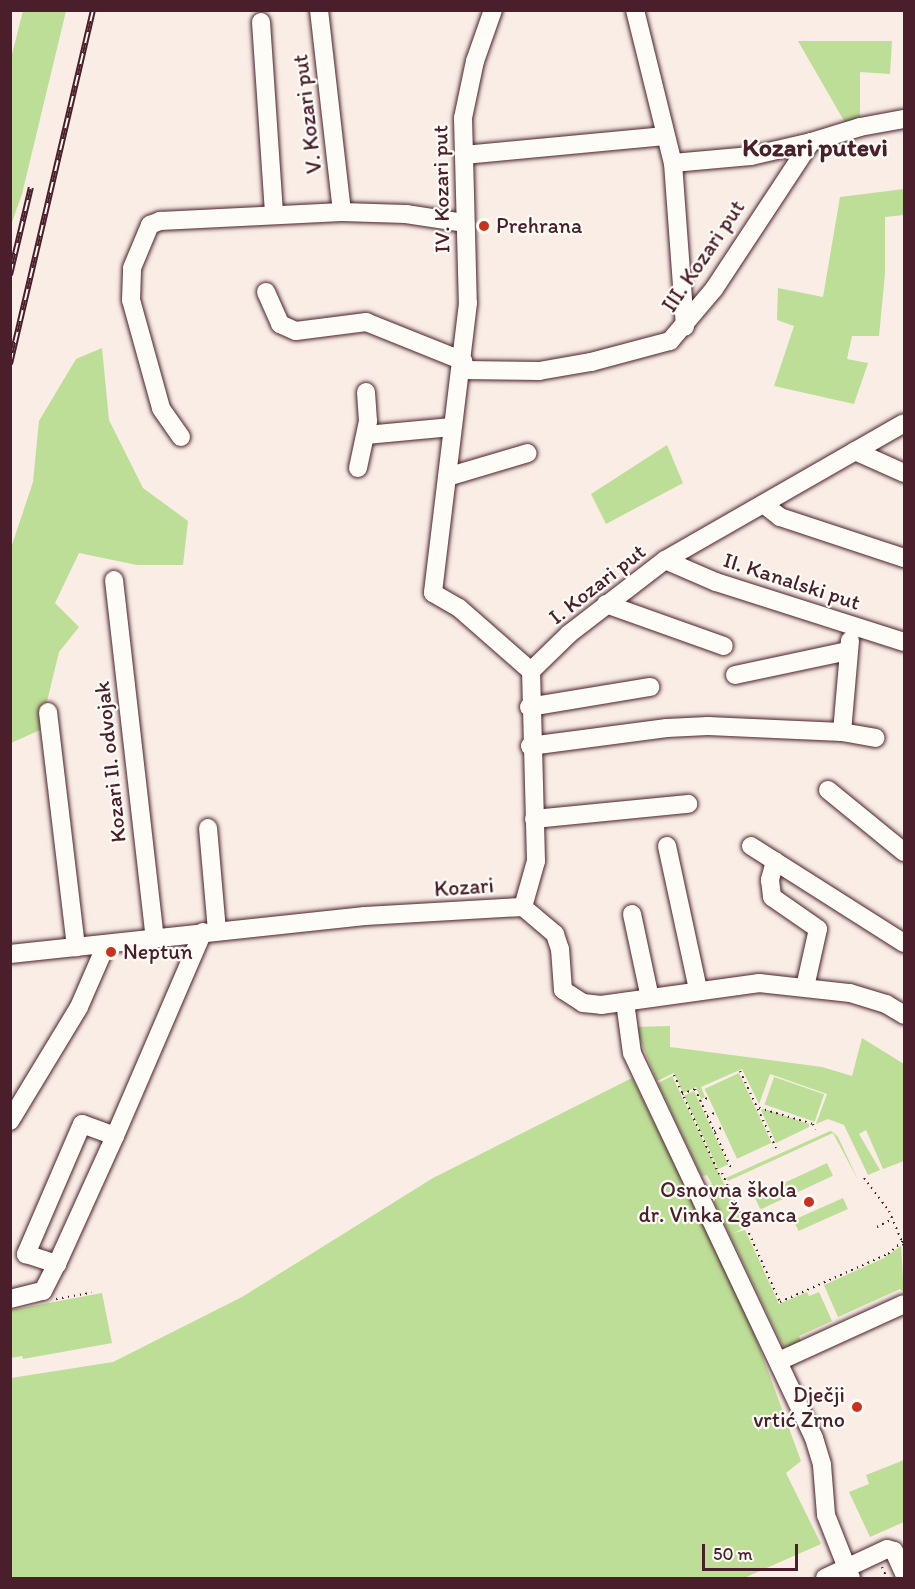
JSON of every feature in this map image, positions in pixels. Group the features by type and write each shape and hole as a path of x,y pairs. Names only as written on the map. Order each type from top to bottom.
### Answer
{"street":[{"name":"V. Kozari put","path":"320,10 342,212"},
{"name":"IV. Kozari put","path":"463,365 468,303 464,155 467,97 493,10"},
{"path":"635,10 673,164 685,327"},
{"name":"V. Kozari put","path":"261,22 274,214"},
{"path":"673,164 751,156 904,118"},
{"path":"464,155 665,136"},
{"name":"III. Kozari put","path":"463,365 539,370 591,362 656,347 685,327 811,142"},
{"path":"181,437 161,408 134,316 130,279 145,231 160,221 342,212 406,214 465,223"},
{"path":"266,292 280,324 296,331 366,322 463,365 452,427 433,593 459,608 531,671 530,746 536,861 523,907"},
{"path":"358,468 366,435 366,392"},
{"name":"I. Kozari put","path":"531,671 606,604 665,560 766,506 904,423"},
{"path":"366,435 452,427"},
{"path":"855,451 904,473"},
{"path":"447,477 528,453"},
{"path":"766,506 780,517 904,558"},
{"name":"II. Kanalski put","path":"665,560 716,582 904,642"},
{"name":"Kozari II. odvojak","path":"114,580 155,938"},
{"path":"606,604 724,646"},
{"path":"842,732 852,627"},
{"path":"735,675 848,651"},
{"path":"529,707 651,687"},
{"path":"48,712 76,947"},
{"path":"530,746 667,728 842,732 876,738"},
{"path":"828,789 904,852"},
{"path":"534,819 688,804"},
{"path":"10,1299 43,1291 210,931 208,828"},
{"path":"666,846 698,989"},
{"path":"751,846 904,943"},
{"path":"775,861 770,880 772,897 818,929 805,987 870,998 904,1015"},
{"name":"Kozari","path":"10,954 365,916 523,907 555,934 560,949 560,981 569,997 601,1005 698,989 759,983 805,987"},
{"path":"632,914 650,998"},
{"path":"10,1120 79,1007 106,945"},
{"path":"625,1002 632,1053 779,1361 820,1454 826,1515 848,1572"},
{"path":"57,1264 26,1254 82,1124 115,1136"},
{"path":"779,1361 904,1304"},
{"path":"825,1578 848,1572 891,1549 904,1573"}],"path":[{"path":"740,1071 776,1148"},
{"path":"674,1075 780,1302 888,1254 903,1241"},
{"path":"682,1094 695,1089 731,1168"},
{"path":"700,1101 708,1098"},
{"path":"758,1108 762,1106 813,1124 815,1130"},
{"path":"707,1116 715,1113"},
{"path":"714,1131 722,1128"},
{"path":"864,1178 892,1219 904,1247"},
{"path":"877,1227 892,1219"}],"green space":[{"path":"23,11 66,11 22,194 11,225 10,62"},
{"path":"798,41 892,41 890,74 860,72 860,121 847,126"},
{"path":"904,189 904,215 885,217 885,274 879,336 852,336 847,359 868,363 854,404 774,386 794,326 777,320 778,288 823,297 840,197"},
{"path":"102,348 109,420 143,488 188,521 183,565 137,565 79,553 55,603 79,627 59,652 40,730 11,743 11,548 33,482 39,421 76,359"},
{"path":"667,445 683,483 606,524 591,494"},
{"path":"670,1026 670,1047 822,1067 852,1076 862,1038 904,1064 904,1161 883,1169 866,1130 859,1134 880,1170 868,1175 844,1125 828,1119 816,1124 827,1094 770,1074 759,1104 742,1069 701,1087 705,1097 701,1099 696,1087 683,1093 674,1073 657,1081 635,1027"},
{"path":"739,1073 772,1143 737,1159 705,1089"},
{"path":"672,1076 745,1227 734,1233 745,1230 779,1304 807,1292 809,1296 819,1292 832,1321 799,1336 802,1343 790,1349 783,1346 707,1187 712,1184 707,1175 702,1176 658,1083"},
{"path":"774,1077 824,1094 815,1122 765,1104"},
{"path":"632,1078 742,1300 801,1461 786,1473 821,1544 744,1578 11,1578 11,1378 113,1362 242,1297 433,1178"},
{"path":"694,1091 728,1164 718,1169 684,1096"},
{"path":"761,1110 809,1124 809,1127 776,1143"},
{"path":"830,1131 833,1132 838,1137 858,1180 833,1133 728,1181 726,1178"},
{"path":"827,1163 833,1176 760,1209 754,1197"},
{"path":"843,1198 848,1209 799,1231 794,1220"},
{"path":"901,1246 904,1292 900,1289 838,1317 824,1285 884,1258"},
{"path":"102,1293 112,1343 23,1359 22,1356 11,1358 11,1310"},
{"path":"904,1460 904,1522 870,1537 849,1492 869,1484 866,1475"}],"railway":[{"path":"10,364 93,10"},
{"path":"10,275 31,187"}],"place":[{"name":"Prehrana","path":"484,226"},
{"name":"Neptun","path":"111,952"},
{"name":"Osnovna škola dr. Vinka Žganca","path":"809,1202"},
{"name":"Dječji vrtić Zrno","path":"857,1407"}],"district":[{"name":"Kozari putevi","path":"815,148"}]}
